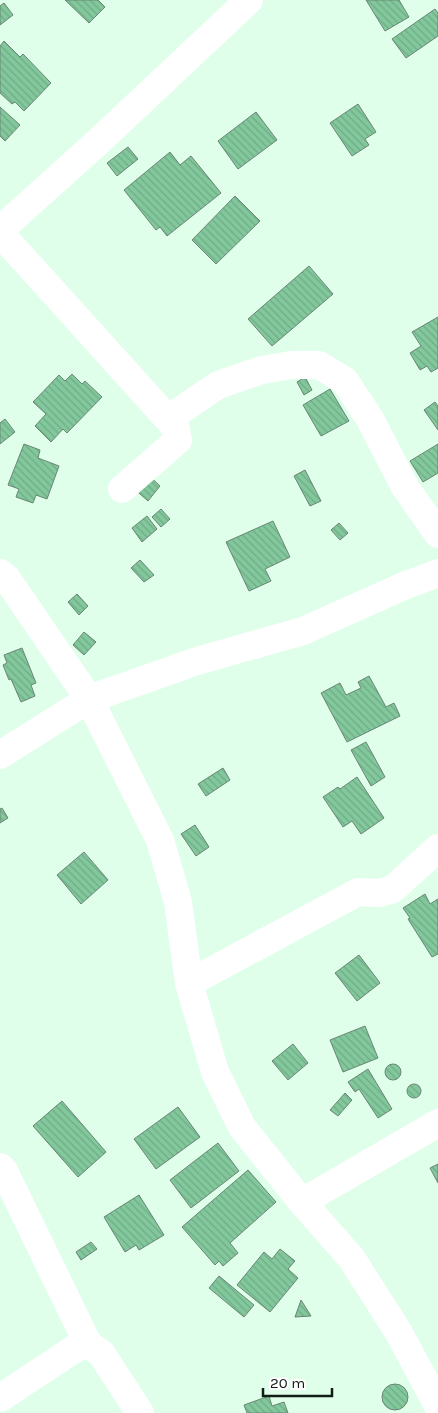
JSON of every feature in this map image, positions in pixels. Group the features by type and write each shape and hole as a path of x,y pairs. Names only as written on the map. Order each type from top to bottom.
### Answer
{"street":[{"path":"122,489 178,440 176,429 0,231 249,0"},
{"path":"168,419 218,385 262,370 291,365 319,365 345,381 370,419 405,487 438,534"},
{"path":"0,573 7,579 89,699 160,840 178,902 189,983 215,1072 242,1127 302,1202 352,1259 399,1333 438,1406"},
{"path":"0,755 89,699 197,661 303,631 406,585 438,573"},
{"path":"189,983 358,892 379,893 393,889 438,848"},
{"path":"302,1202 438,1123"},
{"path":"0,1167 4,1171 88,1344 101,1353 140,1413"},
{"path":"0,1398 76,1348 88,1344"}],"building":[{"path":"65,0 98,0 105,7 89,23"},
{"path":"366,0 399,0 409,17 385,31"},
{"path":"4,3 13,15 0,25 0,6"},
{"path":"435,9 438,13 438,36 406,58 392,39"},
{"path":"4,41 20,57 23,54 51,83 24,111 15,102 12,104 0,93 0,46"},
{"path":"358,104 376,132 365,139 369,145 352,156 330,123"},
{"path":"0,107 20,125 5,141 0,136"},
{"path":"256,112 277,140 238,169 218,141"},
{"path":"128,147 138,159 117,176 107,163"},
{"path":"170,152 180,165 191,156 221,193 167,236 160,227 156,230 124,190"},
{"path":"235,196 260,221 216,264 192,240"},
{"path":"309,266 333,294 272,346 248,319"},
{"path":"438,317 438,368 431,372 427,366 420,370 410,353 421,346 412,332"},
{"path":"72,374 82,384 85,381 102,397 67,433 63,429 51,442 35,426 46,414 33,402 59,375 65,381"},
{"path":"305,377 312,390 304,395 297,382"},
{"path":"330,389 349,421 321,436 303,405"},
{"path":"435,402 438,406 438,430 424,410"},
{"path":"5,419 15,432 0,444 0,423"},
{"path":"24,444 40,450 38,458 59,466 47,499 36,495 33,503 16,497 19,489 8,485"},
{"path":"438,444 438,473 423,482 410,461"},
{"path":"305,470 321,501 310,506 294,476"},
{"path":"145,472 160,486 148,501 132,487"},
{"path":"161,509 170,519 161,527 152,517"},
{"path":"147,516 157,529 142,542 132,528"},
{"path":"273,521 290,557 265,569 271,581 249,591 226,542"},
{"path":"339,523 348,533 340,540 331,530"},
{"path":"140,560 154,575 144,582 131,568"},
{"path":"77,594 88,606 79,615 68,602"},
{"path":"84,632 96,642 84,655 73,645"},
{"path":"22,648 36,683 31,685 35,696 21,702 3,665 7,663 4,655"},
{"path":"369,676 386,707 394,703 400,716 347,742 321,693 340,683 346,695 361,688 358,682"},
{"path":"366,742 385,777 371,786 351,750"},
{"path":"223,768 230,780 206,796 198,784"},
{"path":"357,777 384,818 361,834 352,821 343,827 323,797 338,787 340,789"},
{"path":"2,808 8,818 0,823 0,809"},
{"path":"195,825 209,847 196,856 181,834"},
{"path":"84,852 108,880 81,904 57,875"},
{"path":"425,894 430,904 438,899 438,954 432,957 403,908"},
{"path":"359,955 380,983 357,1001 335,973"},
{"path":"365,1026 378,1058 343,1072 330,1040"},
{"path":"293,1044 308,1063 288,1080 272,1061"},
{"path":"390,1064 396,1064 401,1069 399,1078 390,1080 385,1075 385,1069"},
{"path":"368,1069 392,1109 378,1118 359,1089 355,1092 348,1082"},
{"path":"414,1084 419,1086 421,1091 419,1096 414,1098 409,1096 407,1091 409,1086"},
{"path":"345,1093 352,1100 338,1116 330,1110"},
{"path":"62,1101 106,1152 78,1177 33,1126"},
{"path":"178,1107 200,1137 156,1169 134,1139"},
{"path":"218,1143 239,1171 191,1208 170,1180"},
{"path":"438,1164 438,1183 430,1168"},
{"path":"248,1170 276,1202 230,1243 238,1253 223,1266 219,1261 215,1265 182,1227"},
{"path":"139,1195 164,1235 139,1250 136,1245 125,1252 104,1217"},
{"path":"91,1242 97,1249 81,1260 76,1252"},
{"path":"280,1249 295,1261 288,1269 298,1278 270,1312 237,1285 264,1252 272,1259"},
{"path":"219,1276 254,1305 244,1317 209,1288"},
{"path":"301,1300 311,1316 295,1317"},
{"path":"395,1384 404,1388 408,1397 404,1406 395,1410 386,1406 382,1397 386,1388"},
{"path":"269,1396 272,1406 284,1402 288,1413 247,1413 244,1405"}]}
